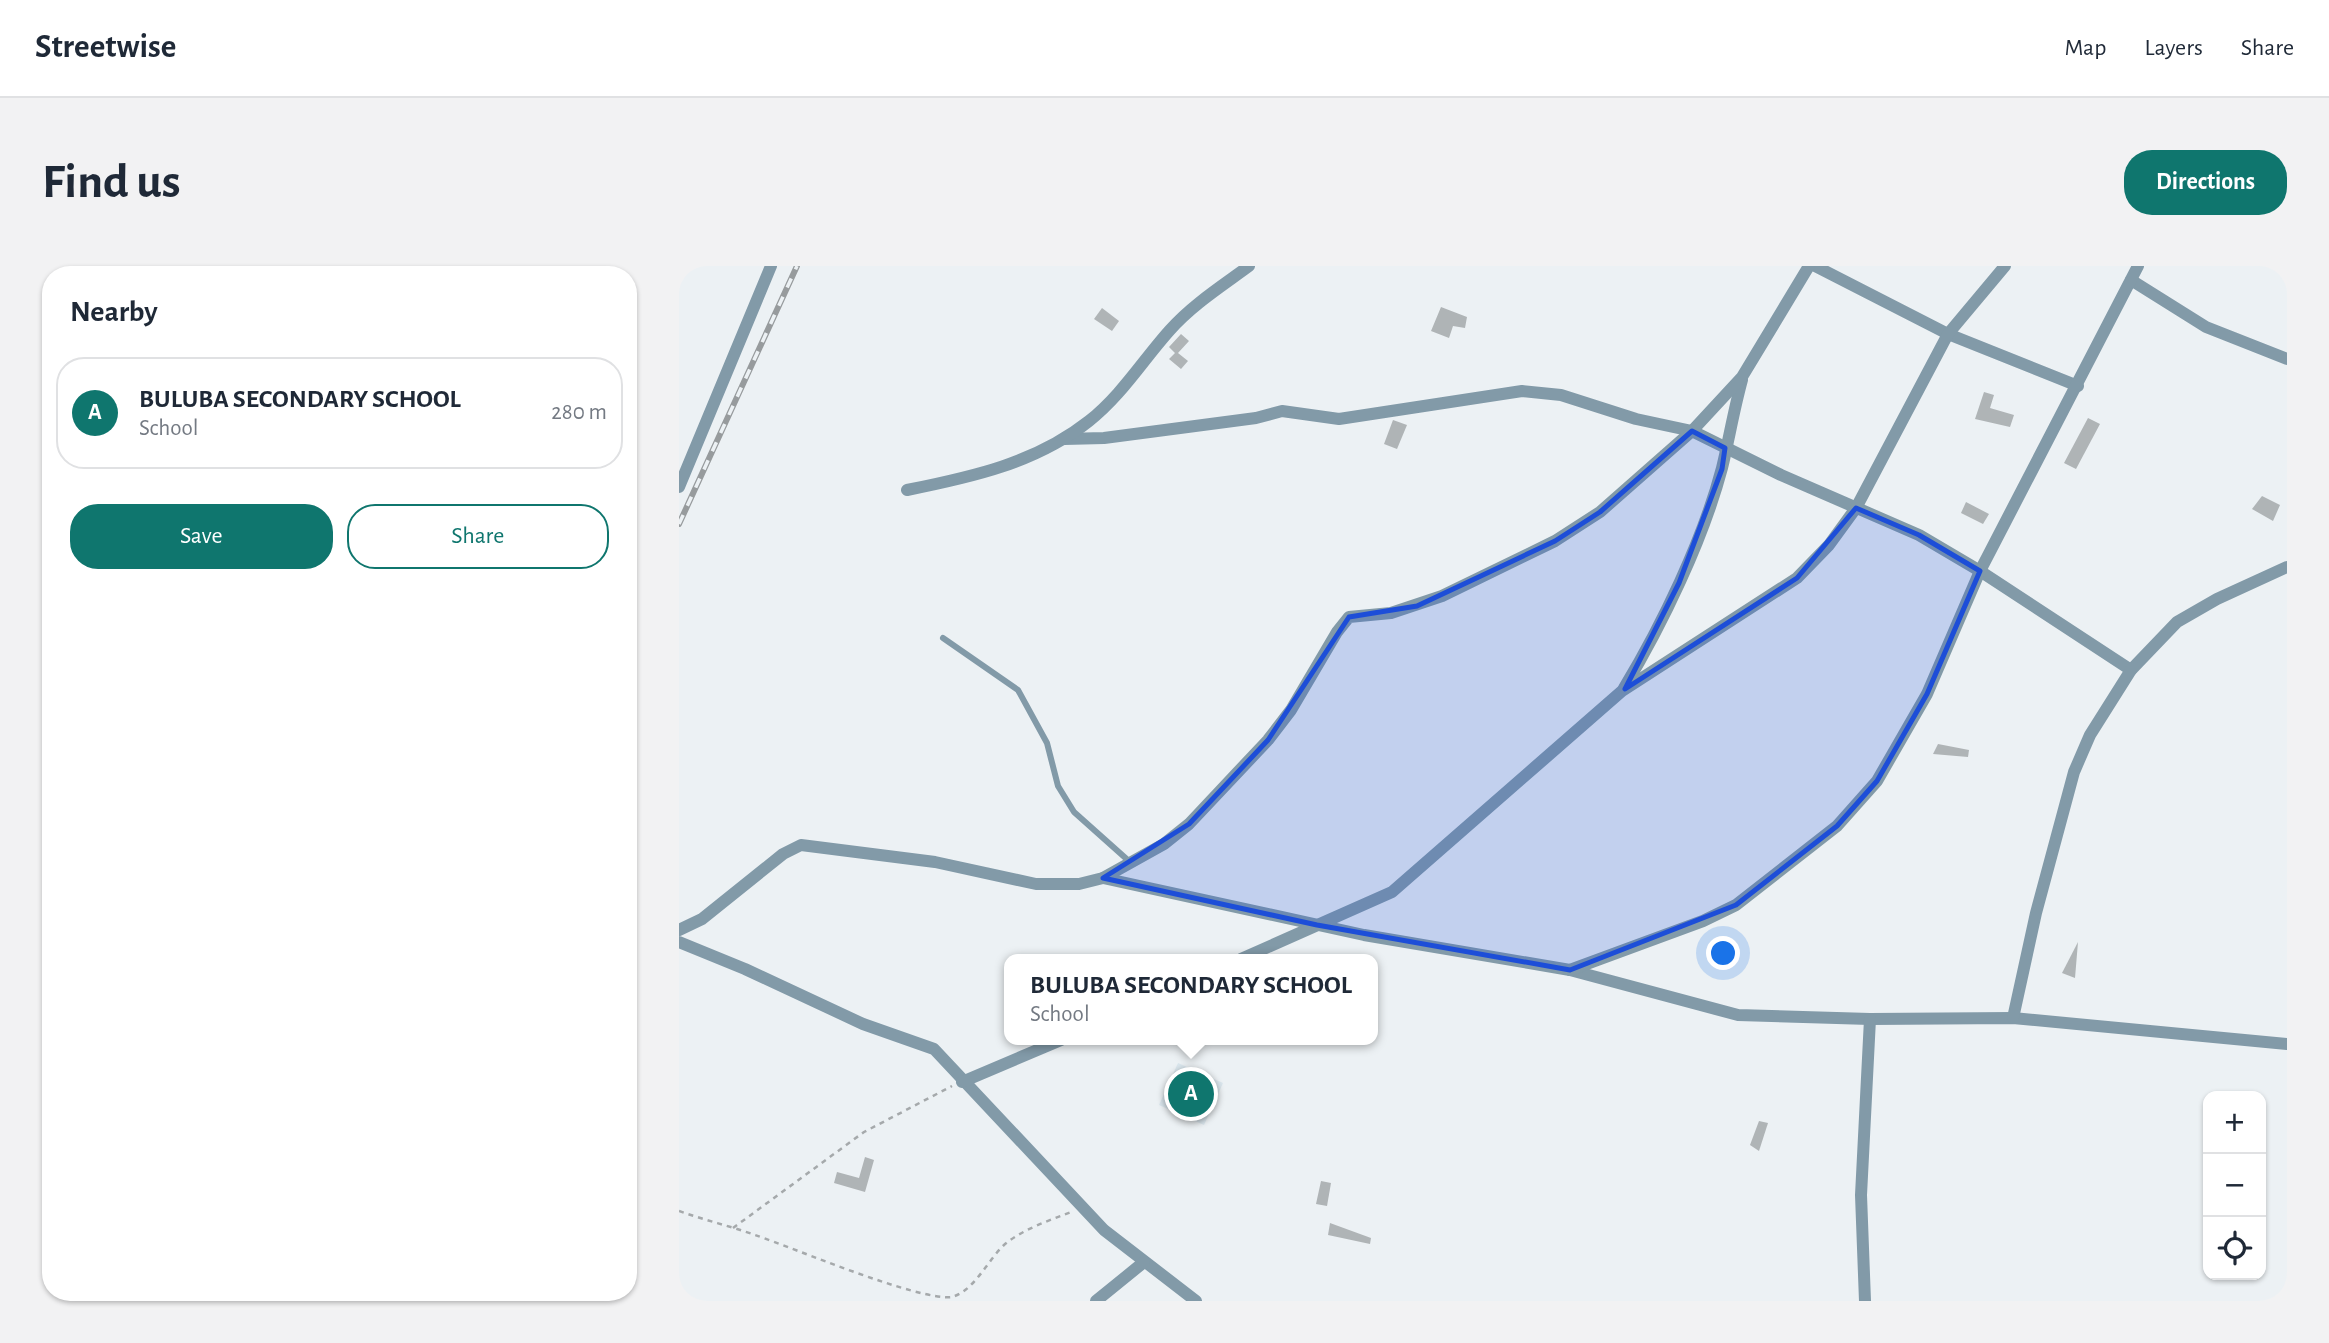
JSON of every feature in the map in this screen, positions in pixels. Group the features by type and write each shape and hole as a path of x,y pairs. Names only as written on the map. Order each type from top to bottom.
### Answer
{"street":[{"path":"679,487 771,266"},
{"path":"907,490 974,477 1007,467 1064,439 1110,403 1171,328 1249,266"},
{"path":"679,930 702,919 783,854 801,845 935,862 1036,884 1079,884 1103,878 1164,844 1189,824 1268,740 1291,710 1337,632 1349,617 1391,613 1417,606 1555,541 1609,504 1692,431 1742,377 1809,266"},
{"path":"1815,266 1948,334 2078,386"},
{"path":"1252,954 1392,892 1622,691 1797,578 1829,545 1856,508 1948,334 2005,266"},
{"path":"1570,970 1703,921 1737,905 1837,826 1877,781 1911,723 1951,642 1980,571 2138,266"},
{"path":"2131,280 2206,327 2287,359"},
{"path":"1622,691 1654,637 1679,583 1722,469 1742,377"},
{"path":"1064,439 1104,439 1256,418 1282,411 1339,419 1522,390 1561,395 1636,419 1692,431 1919,535 1980,571 2131,670"},
{"path":"2013,1018 2036,913 2074,772 2090,735 2131,670 2184,618 2217,599 2287,567"},
{"path":"1103,878 1317,925 1570,970 1738,1015 1870,1019 2013,1018 2287,1045"},
{"path":"679,942 745,968 863,1024 929,1046 1104,1230 1196,1301"},
{"path":"1865,1301 1861,1195 1870,1019"},
{"path":"962,1082 1049,1045"},
{"path":"1096,1301 1144,1262"}],"lane":[{"path":"943,638 1018,690 1047,743 1058,786 1069,803 1089,828 1130,862"}],"path":[{"path":"733,1228 865,1132 962,1082"},
{"path":"679,1211 924,1297 940,1298 953,1297 967,1288 1014,1237 1084,1207"}],"highlighted area":[{"path":"1692,431 1725,448 1722,469 1679,583 1625,689 1797,578 1856,508 1919,535 1980,571 1927,694 1877,781 1837,826 1736,905 1570,970 1317,925 1103,878 1189,824 1268,740 1349,617 1417,606 1555,541 1600,512"}],"shaded area":[{"path":"1178,1063 1223,1083 1204,1125 1159,1105"}],"building":[{"path":"1441,307 1467,317 1465,328 1453,326 1449,338 1431,331"},
{"path":"1102,308 1119,321 1112,331 1094,319"},
{"path":"1181,334 1189,341 1178,353 1188,361 1181,369 1169,359 1175,353 1169,347"},
{"path":"1984,392 1994,395 1990,408 2014,415 2010,427 1975,419"},
{"path":"2088,418 2100,424 2076,469 2064,463"},
{"path":"1393,420 1407,425 1397,449 1384,444"},
{"path":"2262,496 2280,505 2273,521 2252,509"},
{"path":"1966,502 1989,514 1983,524 1961,513"},
{"path":"1938,744 1969,750 1968,757 1933,754"},
{"path":"2078,942 2075,978 2062,973"},
{"path":"1759,1121 1768,1123 1759,1151 1750,1145"},
{"path":"865,1157 874,1160 865,1192 834,1183 837,1172 859,1178"},
{"path":"1321,1181 1331,1183 1327,1206 1316,1204"},
{"path":"1330,1223 1371,1238 1370,1244 1328,1235"}],"railway":[{"path":"679,524 797,266"}],"place":[{"name":"BULUBA SECONDARY SCHOOL","path":"1191,1094"}]}
